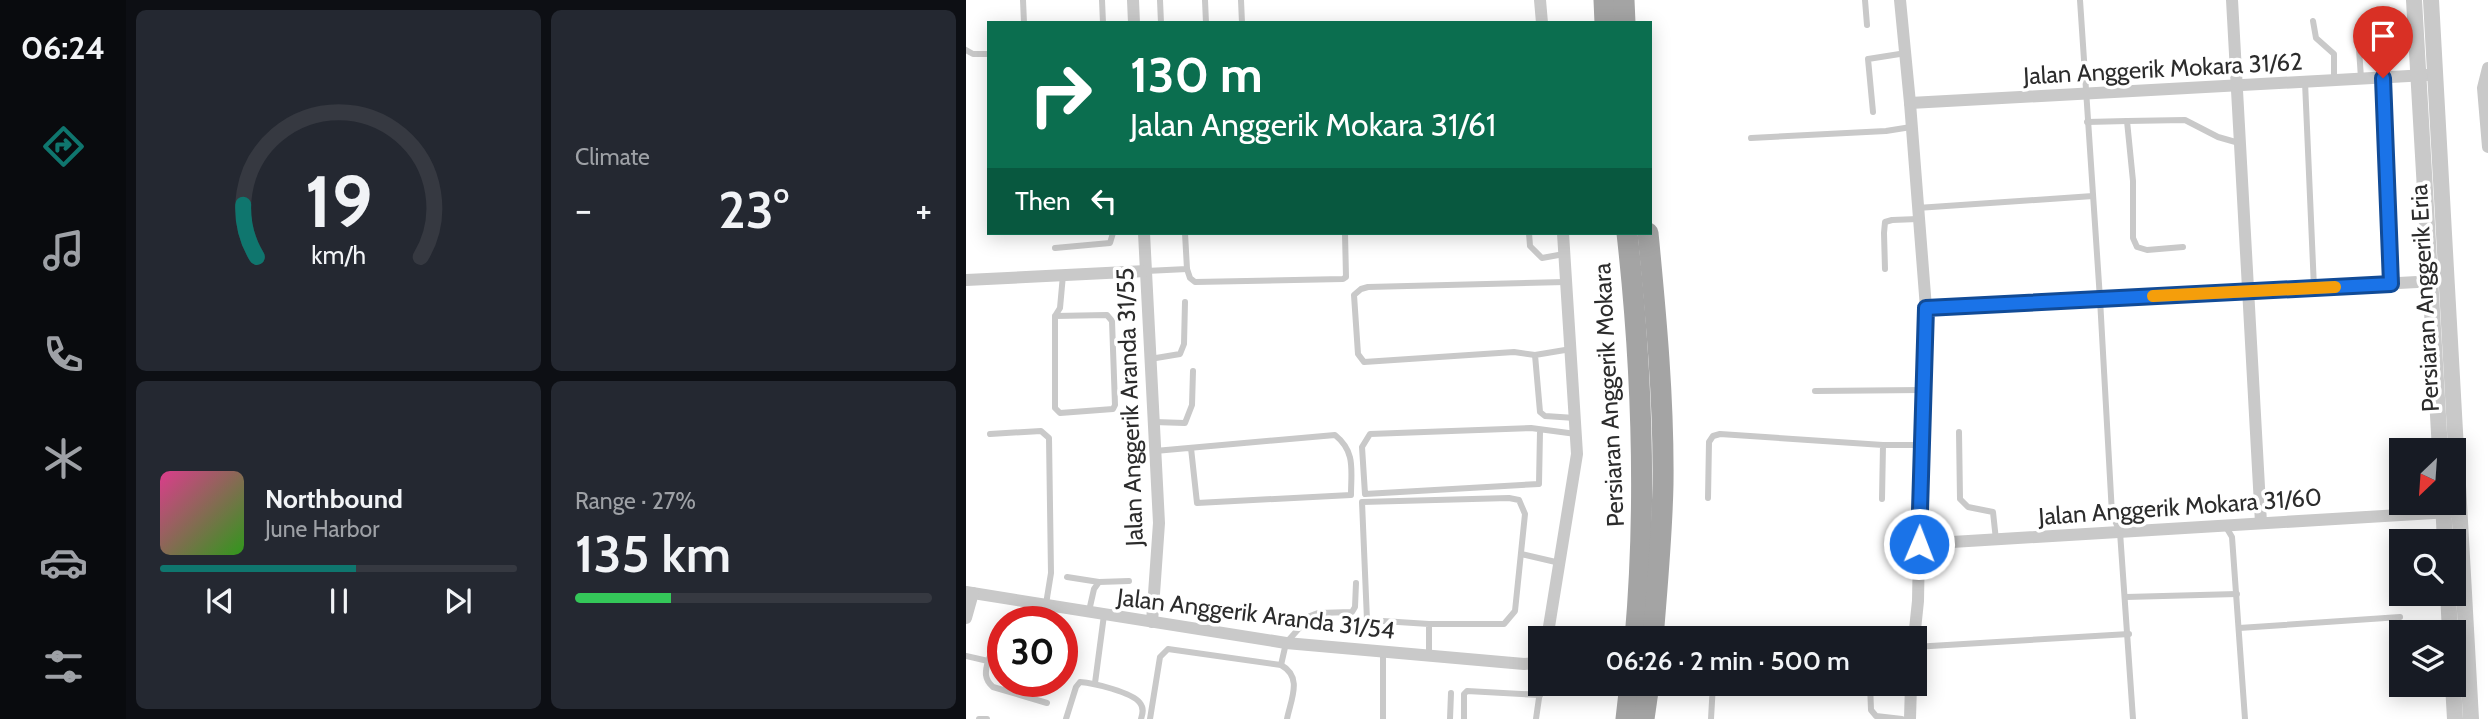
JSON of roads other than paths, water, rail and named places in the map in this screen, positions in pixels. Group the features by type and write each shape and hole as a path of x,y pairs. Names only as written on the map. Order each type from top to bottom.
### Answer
{"main road":[{"path":"1604,0 1605,21"},
{"path":"1624,0 1625,21"},
{"name":"Persiaran Anggerik Mokara","path":"1627,235 1643,435 1642,557 1636,626"},
{"name":"Persiaran Anggerik Mokara","path":"1648,235 1655,305 1663,482 1662,534 1654,626"},
{"path":"1626,719 1629,696"},
{"path":"1644,719 1647,696"}],"street":[{"path":"1133,0 1134,21"},
{"path":"1540,0 1542,21"},
{"path":"1900,0 1926,308 1915,626"},
{"path":"2232,0 2261,523"},
{"name":"Persiaran Anggerik Eria","path":"2414,0 2418,76 2438,281 2446,438"},
{"name":"Persiaran Anggerik Eria","path":"2431,0 2435,74 2440,438"},
{"path":"2488,68 2483,88 2488,147"},
{"name":"Jalan Anggerik Mokara 31/62","path":"1910,103 2435,74"},
{"name":"Jalan Anggerik Aranda 31/55","path":"1144,235 1158,523 1152,622"},
{"path":"1549,626 1577,454 1563,235"},
{"path":"966,280 1146,271"},
{"path":"1926,308 2438,281"},
{"name":"Jalan Anggerik Mokara 31/60","path":"1919,544 2225,526 2389,513"},
{"name":"Persiaran Anggerik Eria","path":"2450,515 2471,719"},
{"path":"966,618 969,593"},
{"name":"Jalan Anggerik Aranda 31/54","path":"969,593 1045,606"},
{"name":"Jalan Anggerik Aranda 31/54","path":"1078,611 1286,643 1528,664"},
{"path":"1910,719 1911,696"},
{"path":"2454,697 2455,719"}],"lane":[{"path":"1023,0 1024,21"},
{"path":"1102,0 1103,21"},
{"path":"1160,0 1161,21"},
{"path":"1205,0 1206,21"},
{"path":"1241,0 1242,21"},
{"path":"1865,0 1867,25"},
{"path":"2080,0 2101,299 2112,514 2120,532 2133,719"},
{"path":"2361,79 2359,49 2378,41 2383,20"},
{"path":"2313,22 2316,38 2333,54 2334,80"},
{"path":"966,50 973,54 987,54"},
{"path":"1873,112 1868,59 1906,53"},
{"path":"2383,78 2391,284"},
{"path":"2305,82 2314,288"},
{"path":"2087,121 2185,120 2218,137 2239,143"},
{"path":"2127,121 2133,181 2133,238 2137,247 2147,250 2183,247"},
{"path":"1751,138 1886,131 1911,127"},
{"path":"1885,269 1885,222 1917,214 2093,196"},
{"path":"1055,248 1110,243 1112,235"},
{"path":"1185,235 1187,269 1190,278 1195,282 1343,279 1347,269 1345,235"},
{"path":"1528,235 1530,246 1542,258 1566,254"},
{"path":"1146,271 1187,269"},
{"path":"1055,316 1107,315 1112,321 1114,409 1060,413 1055,408 1055,316 1060,308 1063,275"},
{"path":"1567,282 1368,287 1354,295 1358,354 1364,362 1514,352 1535,355 1571,349"},
{"path":"1150,359 1180,354 1184,344 1185,302"},
{"path":"1535,355 1540,412 1545,416 1574,418"},
{"path":"1154,422 1185,422 1192,405 1193,371"},
{"path":"1815,391 1922,390"},
{"path":"1540,431 1539,484 1365,494 1362,447 1370,434 1531,428 1576,434"},
{"path":"990,434 1041,431 1049,438 1051,573 1045,606"},
{"path":"1959,432 1960,499 1968,507 1993,512 1996,540"},
{"path":"1709,498 1709,442 1713,436 1720,433 1884,445 1921,445"},
{"path":"1155,451 1335,435 1347,445 1351,457 1351,495 1197,503 1191,448"},
{"path":"1882,499 1884,445"},
{"path":"1509,498 1519,500 1525,514 1515,611 1504,624 1429,624 1367,620 1362,502 1509,498"},
{"path":"2225,526 2232,537 2245,719"},
{"path":"1521,554 1560,563"},
{"path":"1066,577 1099,582 1129,581"},
{"path":"1088,613 1094,589 1099,582"},
{"path":"1281,665 1286,643 1310,616 1318,613 1352,612 1355,607 1356,583"},
{"path":"2126,597 2237,594"},
{"path":"1095,684 1104,615"},
{"path":"2239,628 2400,617"},
{"path":"1429,624 1429,655"},
{"path":"1927,647 2129,634"},
{"path":"1150,719 1160,657 1168,649 1281,665 1290,670 1294,677 1287,719"},
{"path":"1383,653 1383,719"},
{"path":"966,656 987,661"},
{"path":"1066,719 1080,682 1095,684 1137,699 1142,706 1141,719"},
{"path":"1464,719 1464,694 1467,691 1528,694"},
{"path":"1450,719 1451,693"},
{"path":"1536,719 1540,696"},
{"path":"1711,719 1712,696"},
{"path":"1870,696 1871,710 1877,716 1902,719"},
{"path":"1027,697 1047,703"},
{"path":"979,719 987,719"}]}
